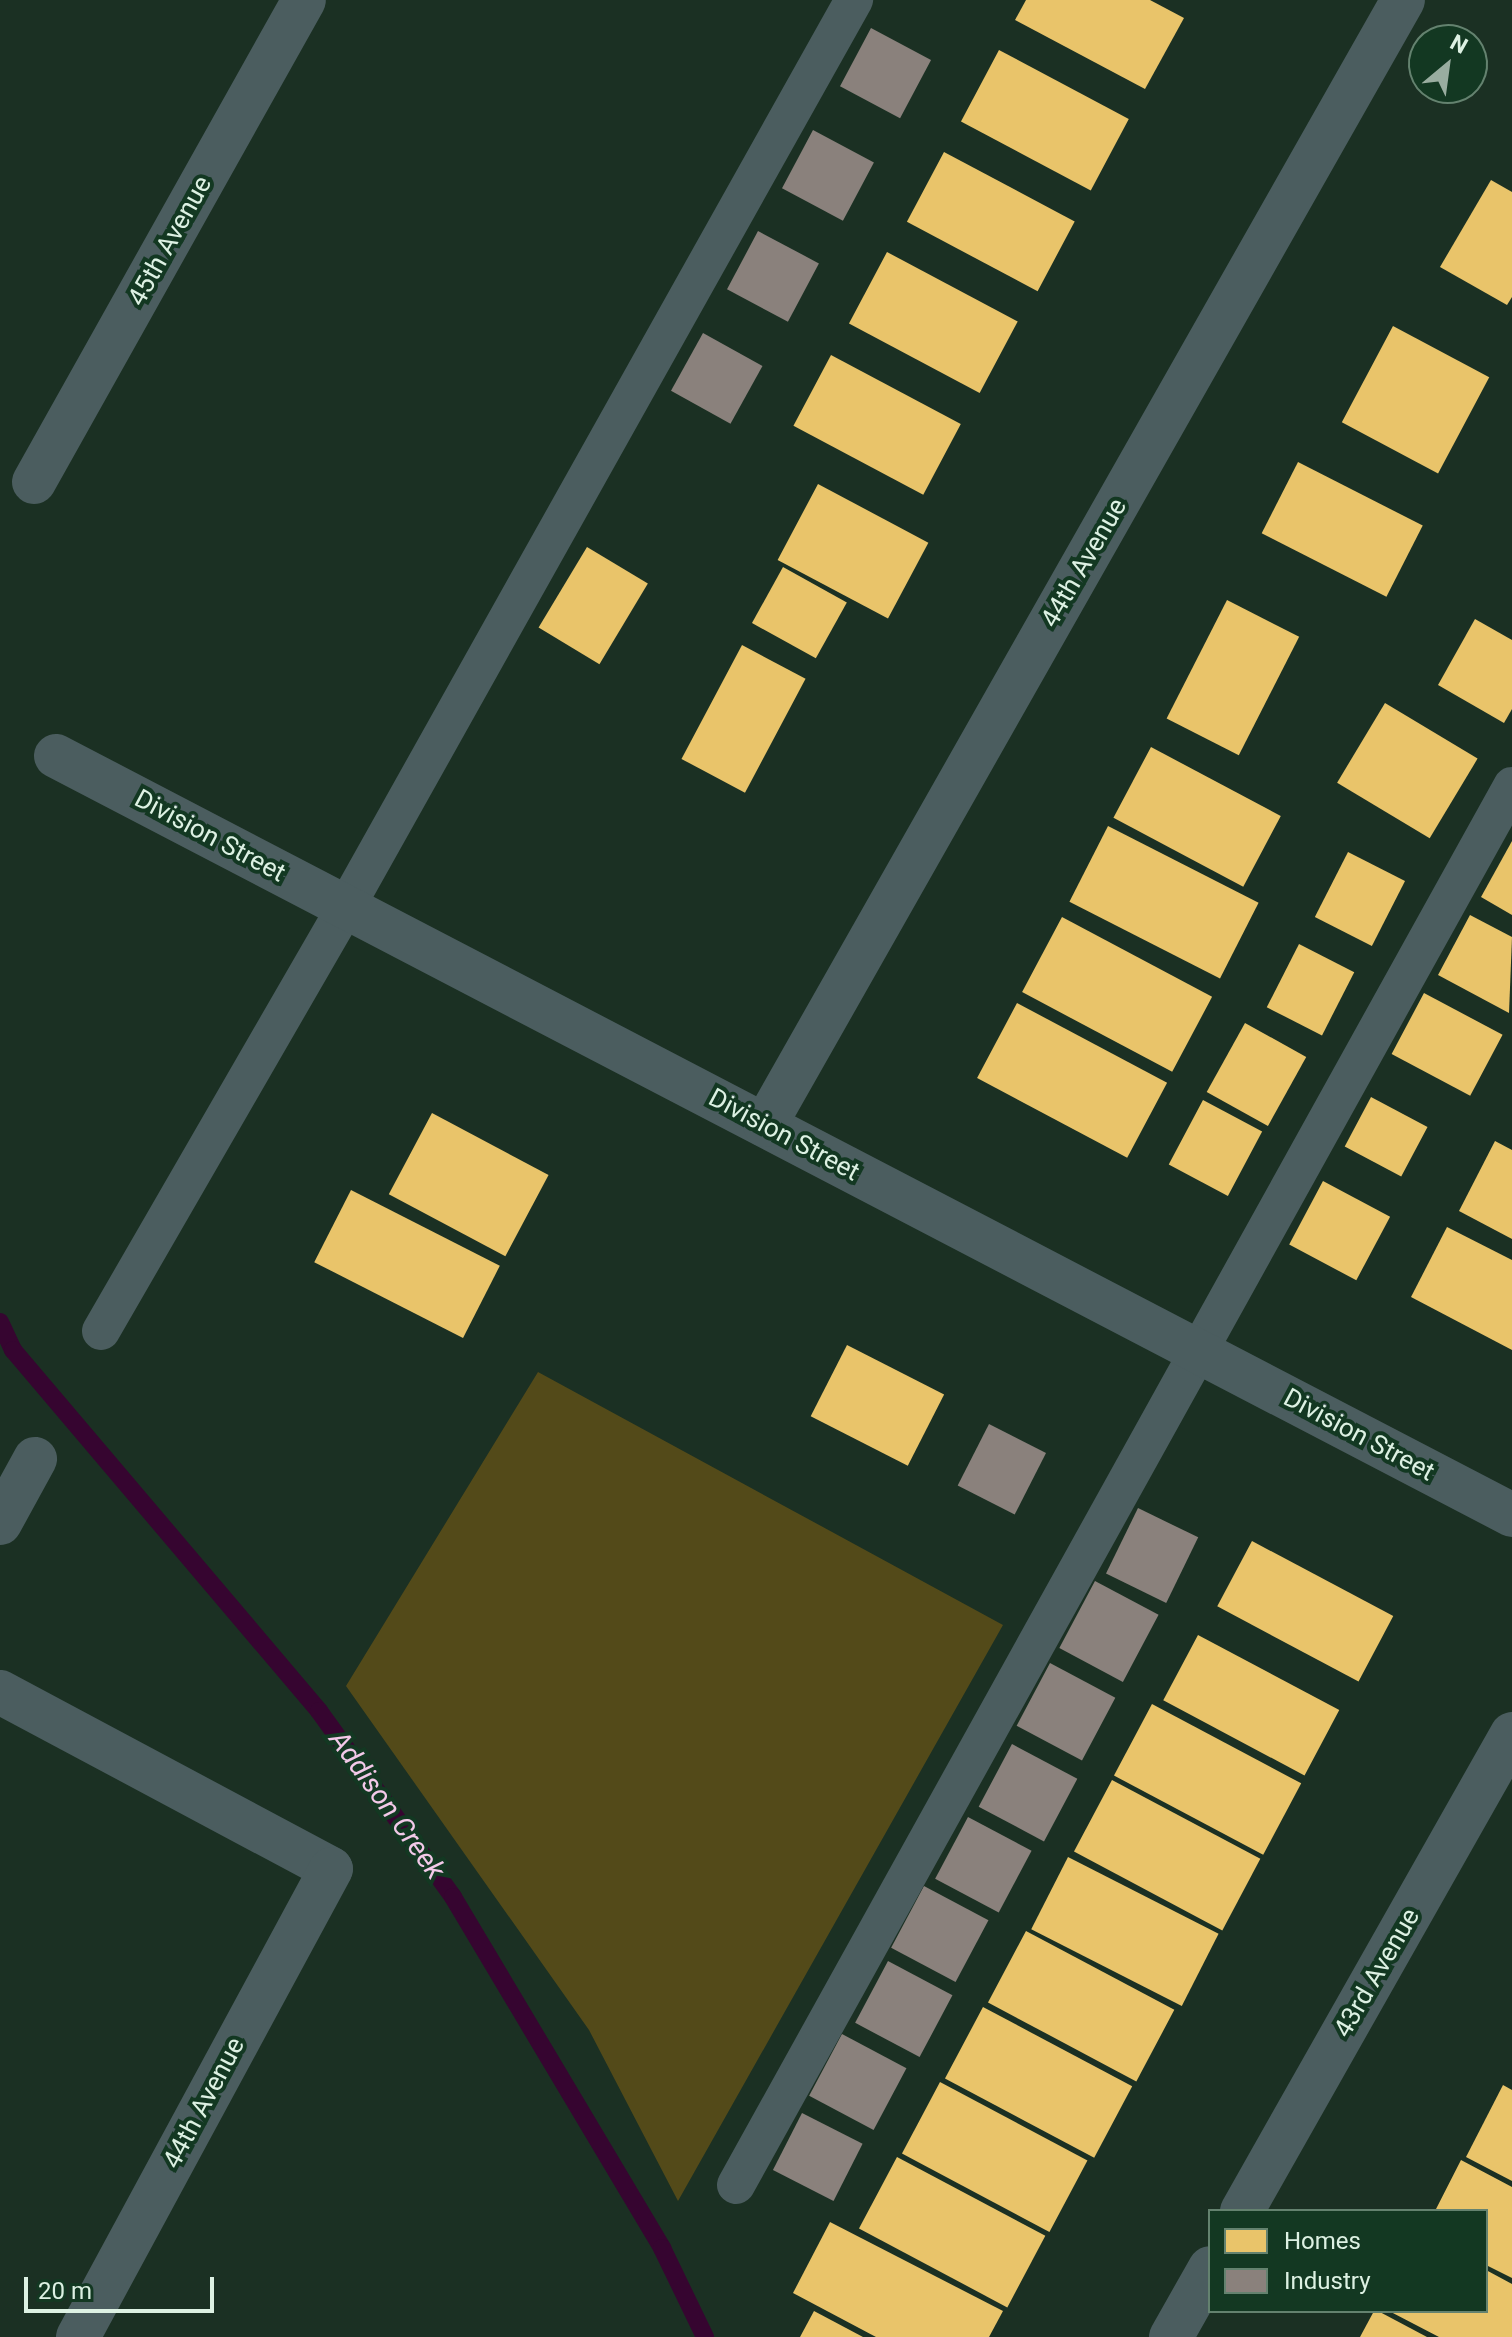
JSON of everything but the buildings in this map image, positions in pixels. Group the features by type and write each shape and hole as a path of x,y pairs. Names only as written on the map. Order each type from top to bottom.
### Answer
{"street":[{"name":"45th Avenue","path":"34,482 304,0"},
{"name":"44th Avenue","path":"765,1125 1403,0"},
{"name":"Division Street","path":"56,756 1512,1515"},
{"path":"0,1523 35,1459"},
{"name":"44th Avenue","path":"0,1692 331,1869 78,2337"},
{"name":"43rd Avenue","path":"1243,2209 1512,1734"},
{"path":"1171,2337 1208,2272"}],"lane":[{"path":"101,1331 346,907 854,0"},
{"path":"736,2185 1201,1352 1512,786"}],"shaded area":[{"path":"538,1372 1003,1625 678,2201 589,2030 346,1686"}],"waterway":[{"name":"Addison Creek","path":"0,1322 13,1350 319,1711 453,1897 662,2248 705,2337"}]}
